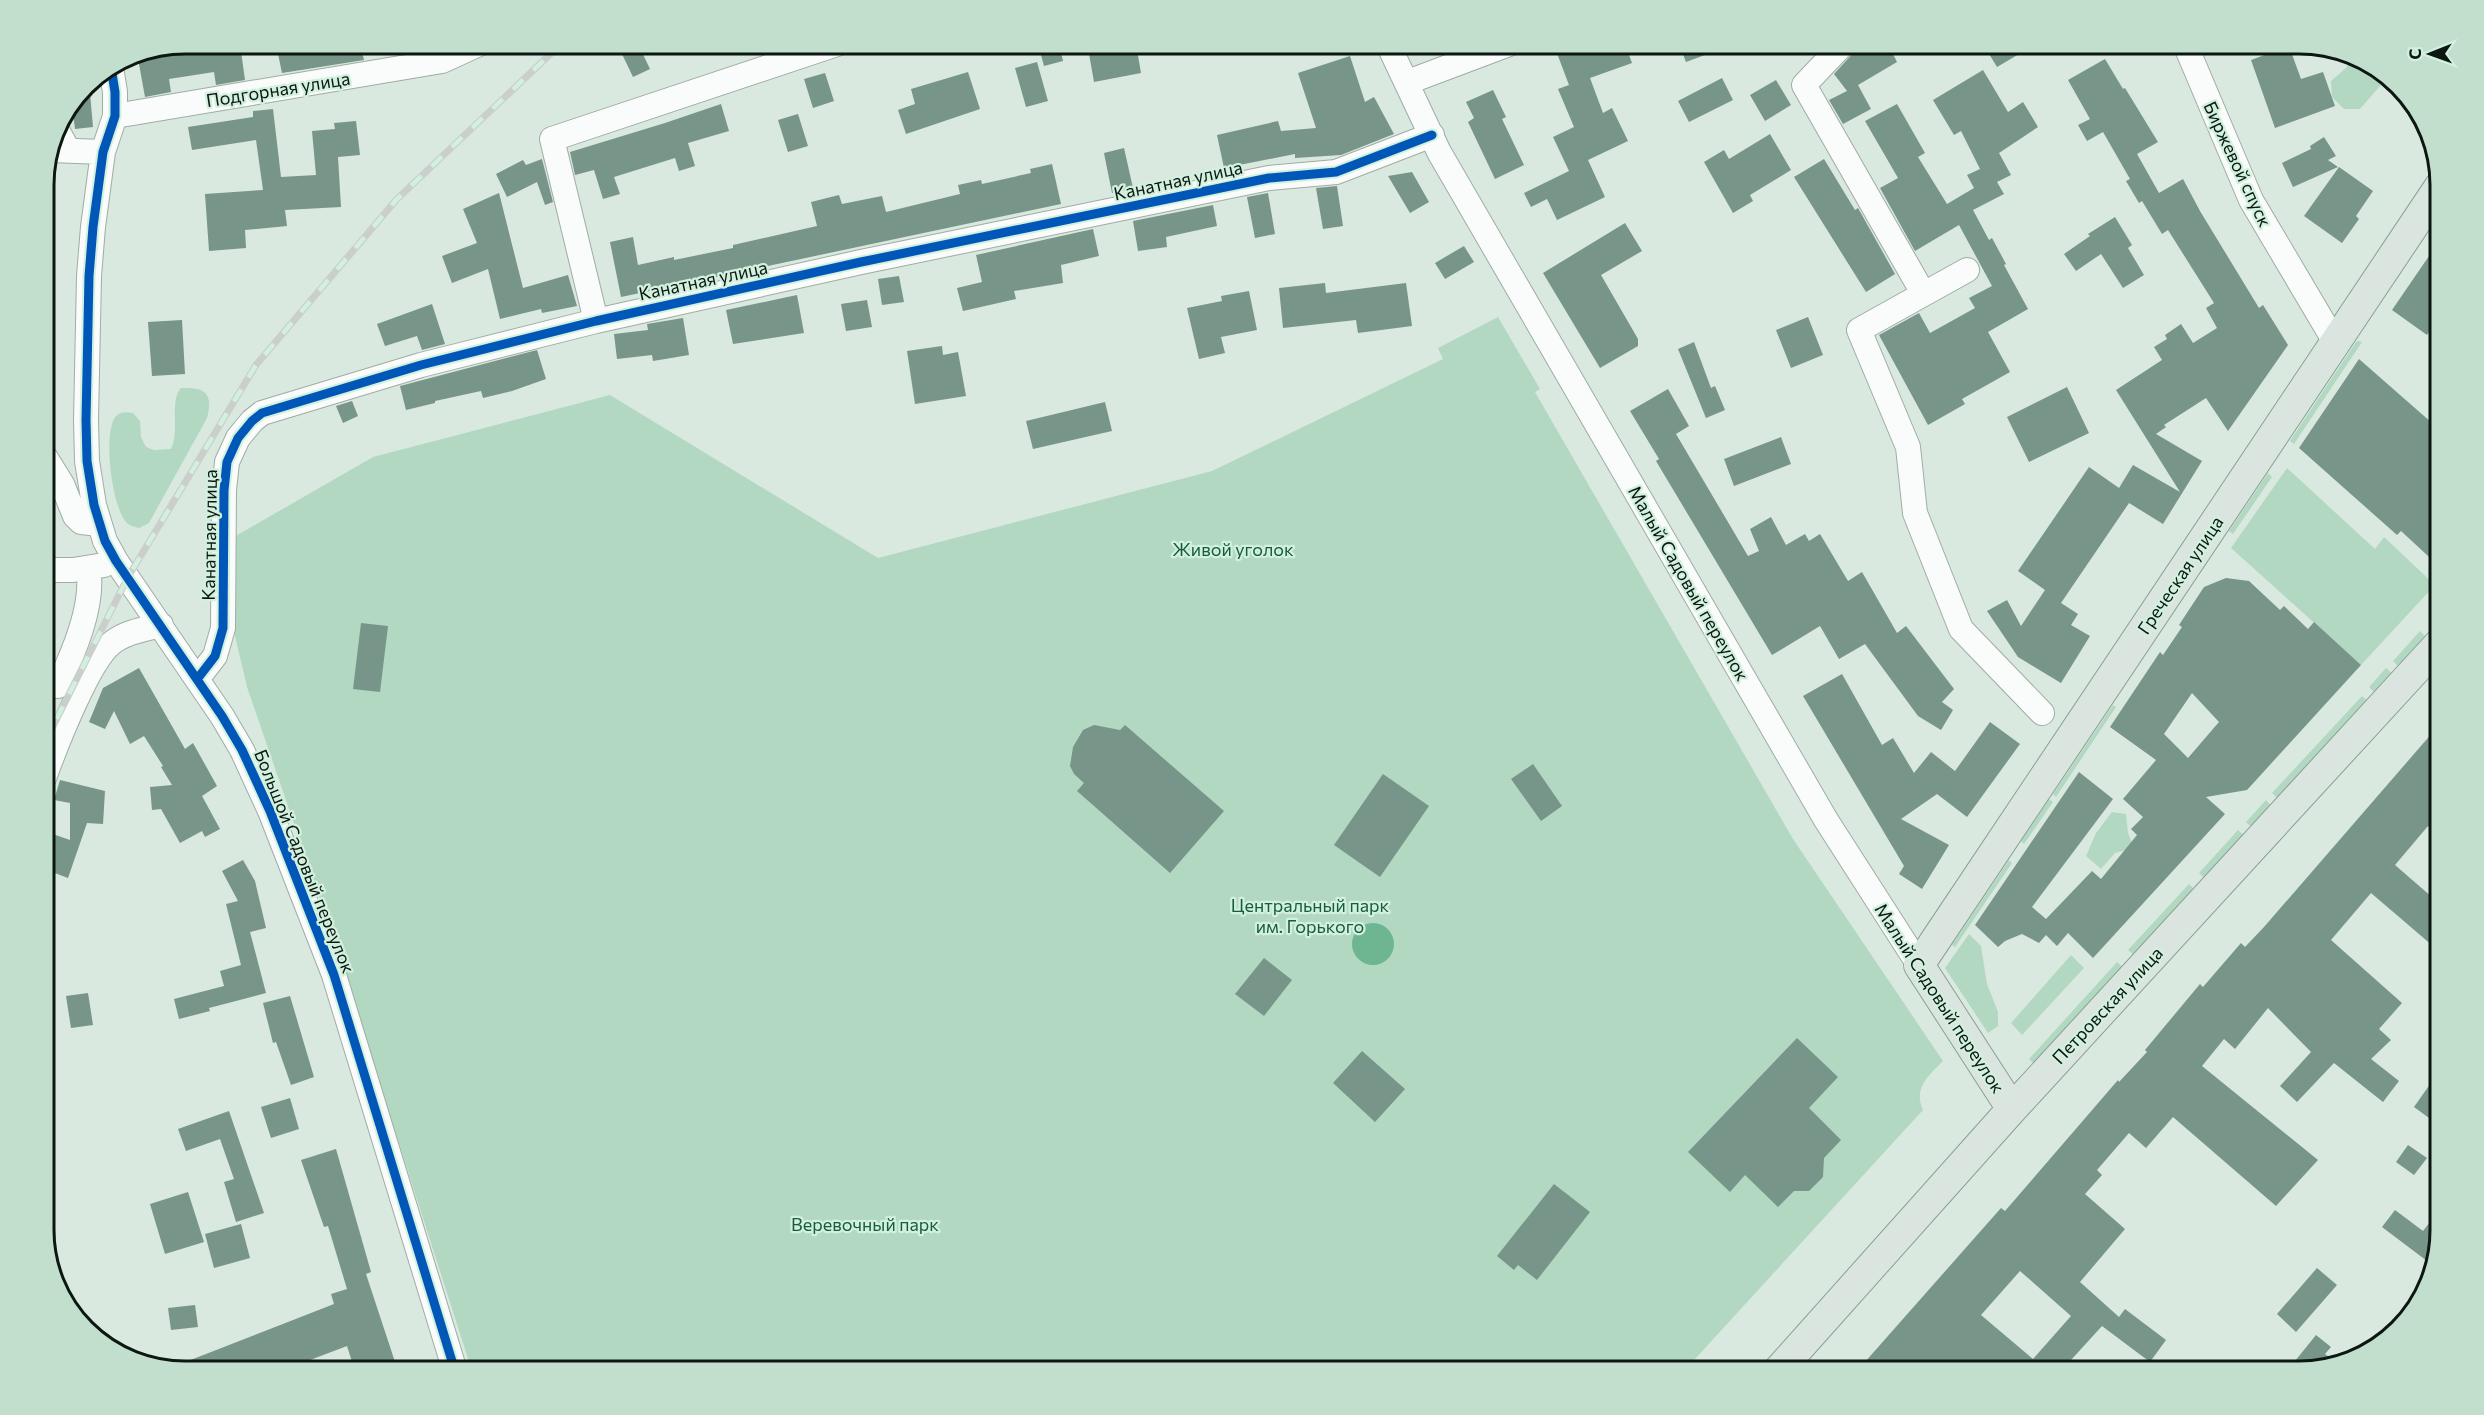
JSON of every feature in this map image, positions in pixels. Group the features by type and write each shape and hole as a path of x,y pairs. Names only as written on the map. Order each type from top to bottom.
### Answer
{"main road":[{"name":"Греческая улица","path":"1919,965 2430,201"},
{"name":"Петровская улица","path":"1787,1361 2012,1109 2430,654"},
{"name":"Малый Садовый переулок","path":"1919,965 2012,1109"}],"street":[{"name":"Подгорная улица","path":"115,116 430,54"},
{"path":"596,321 552,139 807,54"},
{"name":"Малый Садовый переулок","path":"1393,54 1432,135 1826,820 1919,965"},
{"path":"1408,82 1482,54"},
{"path":"1833,54 1804,85 1923,293"},
{"name":"Биржевой спуск","path":"2189,54 2251,200 2335,342"},
{"name":"Большой Садовый переулок","path":"112,76 115,116 103,152 89,276 86,420 91,487 99,524 116,561 198,678 242,750 270,811 334,975 452,1361"},
{"name":"Канатная улица","path":"198,678 215,656 223,628 224,490 227,462 238,438 252,421 275,408 421,365 596,321 861,262 1269,178 1336,172 1432,135"},
{"path":"59,150 103,152"},
{"path":"1967,270 1859,330 1908,447 1915,513 1961,629 2042,713"},
{"path":"54,471 75,516 81,522 99,524"},
{"path":"54,570 88,568 116,561"},
{"path":"58,686 76,643 82,621 90,583 88,568"},
{"path":"54,753 69,716 106,648 119,638 161,626"}],"green space":[{"path":"2347,63 2382,84 2360,109 2344,109 2332,97 2331,81 2347,67"},
{"name":"Центральный парк им. Горького","path":"1498,317 1540,389 1535,392 1793,839 1943,1061 1927,1078 1921,1089 1920,1102 1923,1110 1693,1361 469,1361 331,931 247,687 232,623 227,541 373,457 610,395 878,558 1212,471 1443,359 1438,348"},
{"path":"2356,342 2362,342 2294,444 2290,441"},
{"path":"181,388 201,390 205,393 209,402 207,418 149,523 139,528 127,523 117,503 109,453 112,425 120,413 133,413 140,421 141,437 146,447 154,450 171,449 175,434 176,400"},
{"path":"2287,468 2375,549 2384,537 2430,580 2430,590 2361,665 2231,548"},
{"path":"2268,473 2272,477 2233,534 2229,531"},
{"path":"2420,631 2428,639 2401,669 2393,661"},
{"path":"2386,668 2395,676 2377,695 2369,687"},
{"path":"2362,696 2370,703 2281,801 2272,793"},
{"path":"2113,705 2116,707 2056,797 2053,794"},
{"path":"2049,799 2053,802 2024,844 2021,841"},
{"path":"2266,800 2273,808 2254,830 2246,822"},
{"path":"2112,812 2126,814 2128,833 2134,848 2115,853 2101,869 2086,856 2096,833"},
{"path":"2238,830 2247,838 2207,881 2199,873"},
{"path":"2009,860 2012,863 1955,947 1952,945"},
{"path":"2189,884 2197,892 2137,958 2128,950"},
{"path":"1969,934 1981,946 1987,984 1998,1012 1998,1026 1988,1033 1945,968"},
{"path":"2071,955 2084,968 2022,1035 2011,1023"},
{"path":"2117,962 2126,970 2037,1067 2029,1059"}],"shaded area":[{"path":"1373,923 1388,929 1394,944 1388,959 1373,965 1358,959 1352,944 1358,929"}],"building":[{"path":"241,54 245,80 216,85 214,72 169,79 171,92 145,97 139,63 168,55"},
{"path":"278,54 362,54 364,60 282,73"},
{"path":"622,54 643,54 650,69 633,77"},
{"path":"1041,54 1061,54 1063,61 1044,66"},
{"path":"1089,54 1138,54 1141,73 1094,82"},
{"path":"1557,54 1629,54 1632,63 1590,78 1603,113 1612,108 1628,141 1588,160 1605,197 1557,220 1547,199 1531,207 1524,193 1569,171 1553,137 1574,127 1558,89 1569,85"},
{"path":"1683,54 1708,54 1686,62"},
{"path":"1852,54 1893,54 1897,62 1858,85 1871,109 1843,124 1829,100 1847,91 1834,74"},
{"path":"1989,54 2019,54 1997,67"},
{"path":"2267,54 2292,54 2301,79 2323,72 2335,106 2275,128 2251,60"},
{"path":"1350,56 1365,102 1374,97 1394,134 1341,155 1295,158 1295,154 1224,168 1217,135 1278,121 1281,131 1316,128 1298,73"},
{"path":"2105,59 2158,142 2137,154 2159,193 2183,179 2259,308 2263,305 2288,345 2228,431 2206,398 2164,425 2166,427 2156,434 2202,461 2163,524 2129,503 2061,603 2078,614 2071,625 2090,636 2061,683 2018,657 1987,611 2007,600 2021,626 2045,590 2018,571 2089,467 2119,488 2133,465 2180,492 2116,390 2162,360 2154,347 2167,339 2165,335 2181,324 2193,343 2217,328 2206,308 2214,303 2168,230 2162,234 2142,201 2139,203 2126,181 2130,179 2103,132 2087,141 2078,125 2090,119 2068,80"},
{"path":"1037,62 1048,101 1026,107 1015,68"},
{"path":"1983,70 2008,112 2023,102 2038,127 1999,153 2011,175 1997,182 2004,194 1973,210 1989,240 1992,238 2028,309 1988,332 2010,372 1962,399 1965,404 1928,425 1879,335 1919,313 1930,333 1975,308 1969,298 1992,286 1959,225 1915,251 1880,188 1898,178 1865,121 1897,104 1925,153 1918,157 1947,204 1974,188 1967,175 1980,169 1961,131 1954,135 1933,100"},
{"path":"968,72 980,109 906,134 898,110 915,104 911,89"},
{"path":"825,73 834,101 813,108 804,79"},
{"path":"1722,78 1733,100 1689,122 1678,101"},
{"path":"1776,80 1791,105 1765,121 1750,95"},
{"path":"1493,90 1506,117 1502,119 1524,165 1495,179 1468,122 1474,118 1466,102"},
{"path":"90,94 93,127 75,129 73,116"},
{"path":"721,104 729,131 688,143 695,166 679,171 675,158 614,177 620,194 603,199 594,170 575,175 570,152"},
{"path":"273,109 281,177 316,175 312,131 335,129 334,123 356,121 360,155 338,157 341,207 285,210 287,226 245,230 246,248 209,251 205,194 263,190 256,140 192,150 188,127 253,117 253,111"},
{"path":"798,114 808,146 788,152 778,120"},
{"path":"1770,134 1791,170 1750,195 1753,201 1733,213 1704,162 1724,150 1729,159"},
{"path":"2324,137 2336,156 2328,160 2338,167 2293,187 2282,163 2311,149 2310,146"},
{"path":"1124,148 1133,188 1112,193 1104,153"},
{"path":"542,159 553,202 545,205 537,182 507,197 496,174 523,160 526,165"},
{"path":"1824,159 1855,210 1858,208 1895,274 1866,292 1794,177"},
{"path":"1052,164 1061,204 621,297 610,242 633,237 638,265 674,257 674,260 733,248 733,245 817,226 811,202 839,195 842,204 882,196 886,212 960,194 958,185 981,180 982,184 1031,173 1030,169"},
{"path":"2339,167 2373,191 2356,216 2359,219 2342,243 2304,216"},
{"path":"1412,172 1429,202 1410,213 1388,176"},
{"path":"1337,186 1343,226 1323,229 1316,188"},
{"path":"499,193 523,288 568,275 577,306 542,313 541,309 500,319 488,269 452,283 442,256 477,243 463,209"},
{"path":"1268,193 1275,234 1255,238 1247,197"},
{"path":"1213,205 1217,226 1166,237 1167,247 1138,251 1133,221"},
{"path":"2115,217 2132,245 2128,248 2144,275 2123,288 2101,254 2076,271 2064,254 2090,236 2088,234"},
{"path":"1625,223 1642,251 1601,275 1638,339 1638,346 1600,368 1543,273"},
{"path":"1093,229 1099,256 1061,265 1063,283 1014,291 1016,299 963,311 957,288 982,282 976,255"},
{"path":"1464,246 1474,262 1445,279 1435,263"},
{"path":"2430,255 2430,331 2427,335 2392,310"},
{"path":"899,276 904,302 882,305 878,279"},
{"path":"1325,283 1326,293 1406,283 1412,326 1358,333 1356,320 1283,328 1279,288"},
{"path":"1249,291 1257,330 1221,337 1225,353 1199,359 1187,308 1222,301 1221,296"},
{"path":"797,295 804,333 733,344 726,310"},
{"path":"867,300 872,327 846,331 841,304"},
{"path":"432,304 445,344 422,350 417,336 385,346 377,324"},
{"path":"1808,317 1823,355 1791,368 1776,330"},
{"path":"683,318 689,355 653,361 652,355 617,359 614,334 648,330 647,324"},
{"path":"182,320 185,374 152,376 148,322"},
{"path":"1694,342 1711,388 1715,386 1725,410 1706,418 1678,349"},
{"path":"942,346 943,355 958,352 966,396 915,404 907,351"},
{"path":"537,350 546,379 483,398 481,391 406,410 400,386"},
{"path":"2359,359 2430,421 2430,558 2401,531 2397,535 2299,448"},
{"path":"2067,387 2089,433 2029,462 2007,417"},
{"path":"1668,389 1689,426 1676,434 1748,556 1759,551 1750,529 1771,517 1786,545 1805,534 1809,541 1820,534 1848,581 1862,572 1897,633 1906,626 1954,689 1942,702 1953,710 1941,730 1918,716 1865,644 1839,659 1820,626 1772,655 1656,461 1659,459 1630,411"},
{"path":"352,401 358,416 343,423 336,406"},
{"path":"1105,402 1112,431 1033,449 1026,421"},
{"path":"1781,437 1791,464 1734,486 1724,459"},
{"path":"2226,578 2249,581 2280,610 2284,606 2308,629 2314,622 2361,665 2247,790 2206,797 2225,814 2093,958 2068,933 2057,946 2046,935 2039,943 2022,934 2005,941 1998,947 1975,925 2079,772 2113,799 2032,907 2046,919 2092,871 2101,879 2137,835 2131,829 2143,817 2123,799 2156,760 2110,727 2160,652 2163,655 2182,627 2179,625 2204,587","holes":["2192,693 2219,722 2188,758 2164,734"]},
{"path":"361,623 388,626 380,692 353,689"},
{"path":"139,668 185,749 193,743 217,786 202,796 220,829 205,837 202,831 180,843 161,809 152,810 150,787 172,785 144,736 130,744 114,711 105,729 89,722 103,688"},
{"path":"1842,674 1882,745 1893,738 1914,773 1931,752 1955,771 1990,722 2020,744 1967,817 1937,794 1901,819 1949,845 1922,889 1899,874 1904,866 1803,696"},
{"path":"1094,725 1120,730 1125,725 1224,811 1170,873 1077,791 1084,783 1074,774 1070,766 1073,747 1083,730"},
{"path":"2430,736 2430,828 2428,826 2395,865 2430,895 2430,943 2371,893 2331,940 2402,1003 2379,1029 2391,1040 2371,1059 2399,1081 2383,1102 2334,1063 2297,1102 2280,1086 2311,1052 2268,1008 2235,1049 2224,1039 2202,1066 2318,1160 2276,1206 2173,1117 2146,1148 2129,1133 2097,1170 2102,1175 2085,1194 2125,1229 2080,1282 2119,1317 2125,1309 2166,1340 2151,1361 2102,1326 2070,1361 1866,1361 2001,1208 2005,1211 2118,1080 2119,1082 2147,1052 2145,1050 2200,984 2203,987 2241,943 2245,947","holes":["2020,1271 2071,1316 2033,1359 1981,1315"]},
{"path":"1533,764 1562,806 1541,821 1511,779"},
{"path":"1383,774 1429,806 1380,877 1334,845"},
{"path":"60,780 105,791 103,824 87,823 68,878 54,873 54,834 70,840 70,803 54,800"},
{"path":"243,860 255,881 266,928 250,932 266,993 209,1008 210,1011 179,1019 174,999 224,986 220,971 241,965 226,904 238,901 222,871"},
{"path":"1264,958 1292,980 1264,1016 1235,994"},
{"path":"88,993 93,1025 71,1028 66,996"},
{"path":"290,996 314,1077 291,1085 276,1042 273,1043 263,1003"},
{"path":"1797,1038 1838,1077 1809,1108 1841,1140 1824,1158 1823,1177 1809,1191 1794,1191 1778,1207 1745,1175 1730,1192 1688,1152"},
{"path":"1362,1051 1405,1089 1375,1122 1333,1083"},
{"path":"2430,1084 2430,1119 2414,1107"},
{"path":"290,1098 299,1129 271,1138 261,1107"},
{"path":"229,1111 264,1213 236,1222 224,1182 234,1179 220,1139 186,1151 178,1129"},
{"path":"2408,1145 2427,1158 2414,1175 2396,1162"},
{"path":"336,1149 371,1272 366,1274 395,1361 352,1361 347,1346 307,1361 188,1361 334,1304 331,1294 347,1289 328,1226 324,1227 301,1160"},
{"path":"1554,1184 1590,1212 1537,1280 1518,1265 1514,1270 1497,1256"},
{"path":"188,1192 204,1242 165,1254 150,1204"},
{"path":"2395,1210 2423,1231 2430,1222 2427,1261 2382,1227"},
{"path":"241,1224 250,1258 214,1268 205,1234"},
{"path":"2317,1268 2337,1285 2296,1332 2277,1314"},
{"path":"195,1305 198,1327 171,1330 168,1308"},
{"path":"2316,1335 2331,1347 2325,1354 2330,1358 2295,1361"}],"railway":[{"path":"54,724 128,577 256,365 397,199 550,54"}],"cycle path":[{"path":"112,76 115,116 103,152 89,276 86,420 87,461 94,505 105,541 116,561 222,716 242,750 270,811 334,975 452,1361"},
{"path":"198,678 215,656 223,628 224,490 227,462 238,438 262,413 421,365 596,321 861,262 1269,178 1336,172 1432,135"}],"park label":[{"name":"Живой уголок","path":"1233,549"},
{"name":"Веревочный парк","path":"865,1224"}]}
